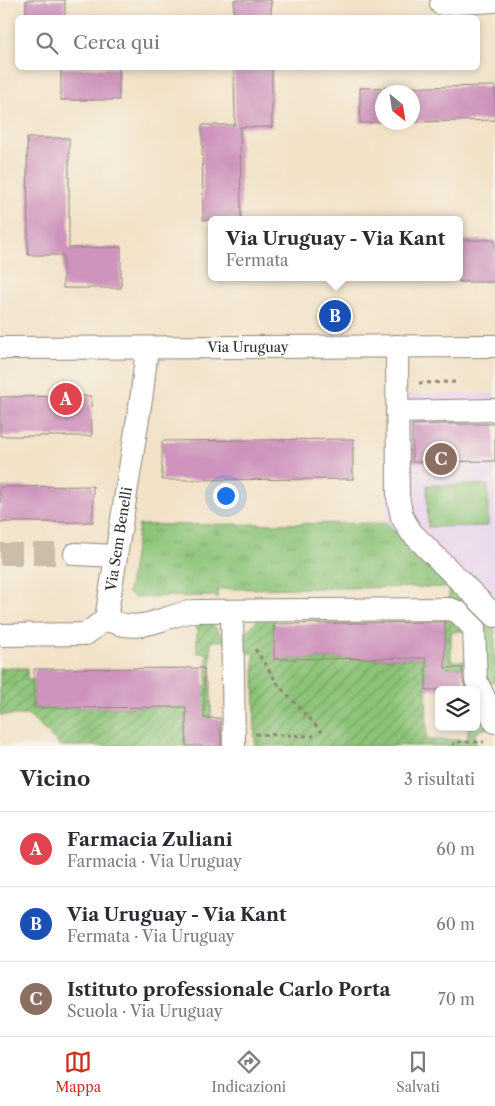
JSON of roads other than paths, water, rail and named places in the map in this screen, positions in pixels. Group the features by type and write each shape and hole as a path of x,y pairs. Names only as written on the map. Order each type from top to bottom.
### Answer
{"street":[{"path":"441,4 495,1"},
{"path":"397,346 398,497 402,516 418,540 495,616"},
{"name":"Via Uruguay","path":"0,348 495,346"},
{"name":"Via Sem Benelli","path":"106,619 142,393 147,348"},
{"path":"397,412 495,410"},
{"path":"75,554 116,556"},
{"path":"0,635 86,634 106,619 120,624 138,626 154,624 184,613 454,610 474,628 476,680 491,732"},
{"path":"232,611 234,740"}],"tunnel":[{"path":"0,554 75,554"}],"place":[{"name":"Via Uruguay - Via Kant","path":"335,316"},
{"name":"Farmacia Zuliani","path":"66,399"},
{"name":"Istituto professionale Carlo Porta","path":"441,459"}]}
